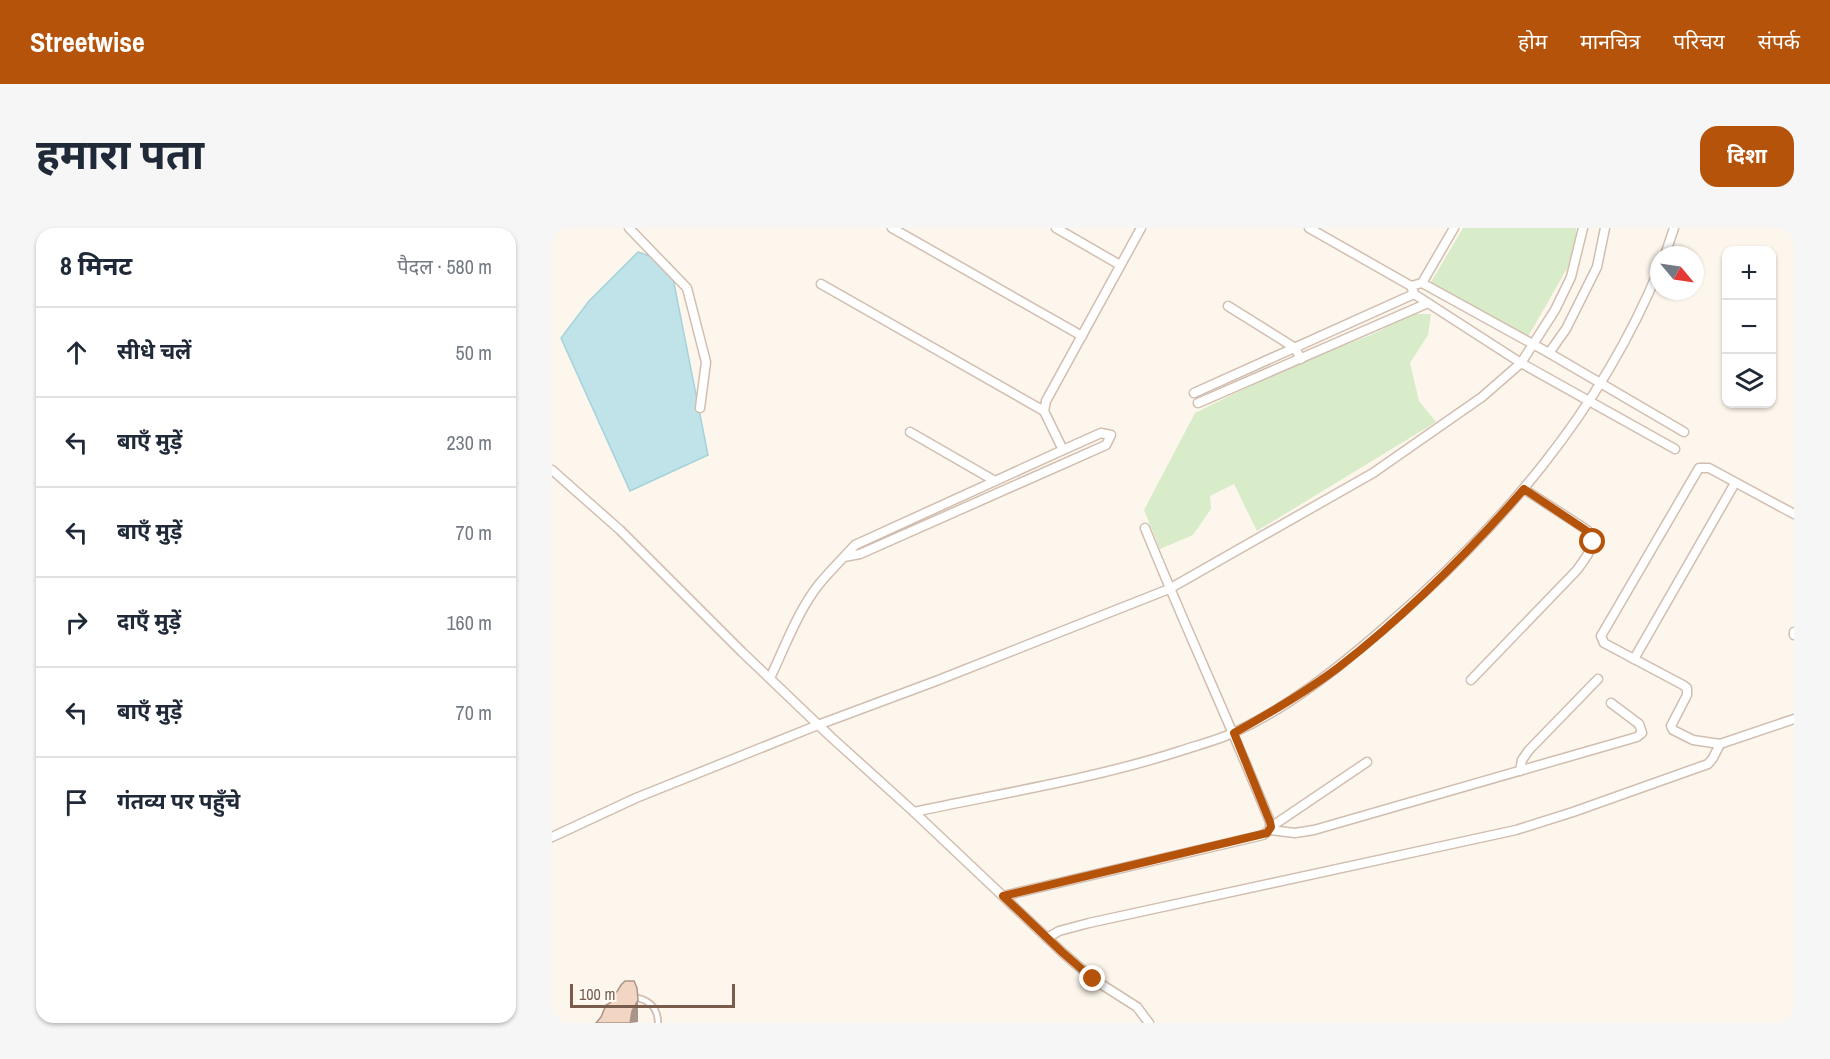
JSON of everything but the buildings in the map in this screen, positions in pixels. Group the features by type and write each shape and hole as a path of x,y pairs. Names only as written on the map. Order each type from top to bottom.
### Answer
{"street":[{"path":"629,228 687,288 706,362 700,408"},
{"path":"892,228 1082,336"},
{"path":"1056,228 1120,266"},
{"path":"1044,411 1046,401 1141,228"},
{"path":"1309,228 1412,290 1428,303 1521,363 1675,450"},
{"path":"1194,393 1295,348 1412,290 1422,283 1454,228"},
{"path":"552,837 636,798 1170,589 1373,473 1482,397 1521,363 1555,310 1571,277 1583,228"},
{"path":"1550,353 1566,329 1597,267 1605,228"},
{"path":"1668,246 1674,228"},
{"path":"1422,283 1550,353 1684,432"},
{"path":"821,284 1044,411 1063,450"},
{"path":"914,812 1118,770 1234,733 1273,711 1338,667 1428,590 1489,529 1524,489 1568,431 1612,366 1650,291"},
{"path":"1198,403 1428,303"},
{"path":"1228,306 1295,348 1301,358"},
{"path":"910,432 995,481"},
{"path":"770,678 801,614 819,584 855,545 1101,433 1111,435 1106,445 860,554 844,557"},
{"path":"1794,514 1709,468 1699,468 1601,636 1604,643 1687,688 1688,695 1671,726 1673,730 1693,740 1720,744 1794,719"},
{"path":"552,470 620,530 818,725 1047,938 1093,979 1137,1007 1149,1023"},
{"path":"1634,659 1735,483"},
{"path":"1470,680 1577,570 1593,542 1592,535 1587,531 1524,489"},
{"path":"1145,528 1234,733 1270,828"},
{"path":"1520,771 1522,759 1529,750 1598,679"},
{"path":"1270,828 1295,833 1314,830 1637,737 1642,733 1639,724 1611,703"},
{"path":"1047,938 1059,931 1089,923 1516,830 1708,764 1720,744"},
{"path":"1003,896 1263,835 1367,762"}],"lane":[{"path":"627,997 649,1002 655,1008 658,1023"}],"green space":[{"path":"1463,228 1576,228 1576,253 1525,342 1428,287"},
{"path":"1413,314 1431,314 1428,335 1410,363 1419,401 1436,422 1257,531 1234,484 1210,496 1211,509 1193,535 1160,549 1144,510 1195,413 1290,366 1371,335"}],"water":[{"path":"638,252 670,263 708,455 630,491 561,338 589,301"}],"route":[{"path":"1093,979 1003,896 1267,833 1271,827 1270,822 1234,733 1273,711 1338,667 1421,596 1489,529 1524,489 1587,531 1592,535 1593,542"}]}
